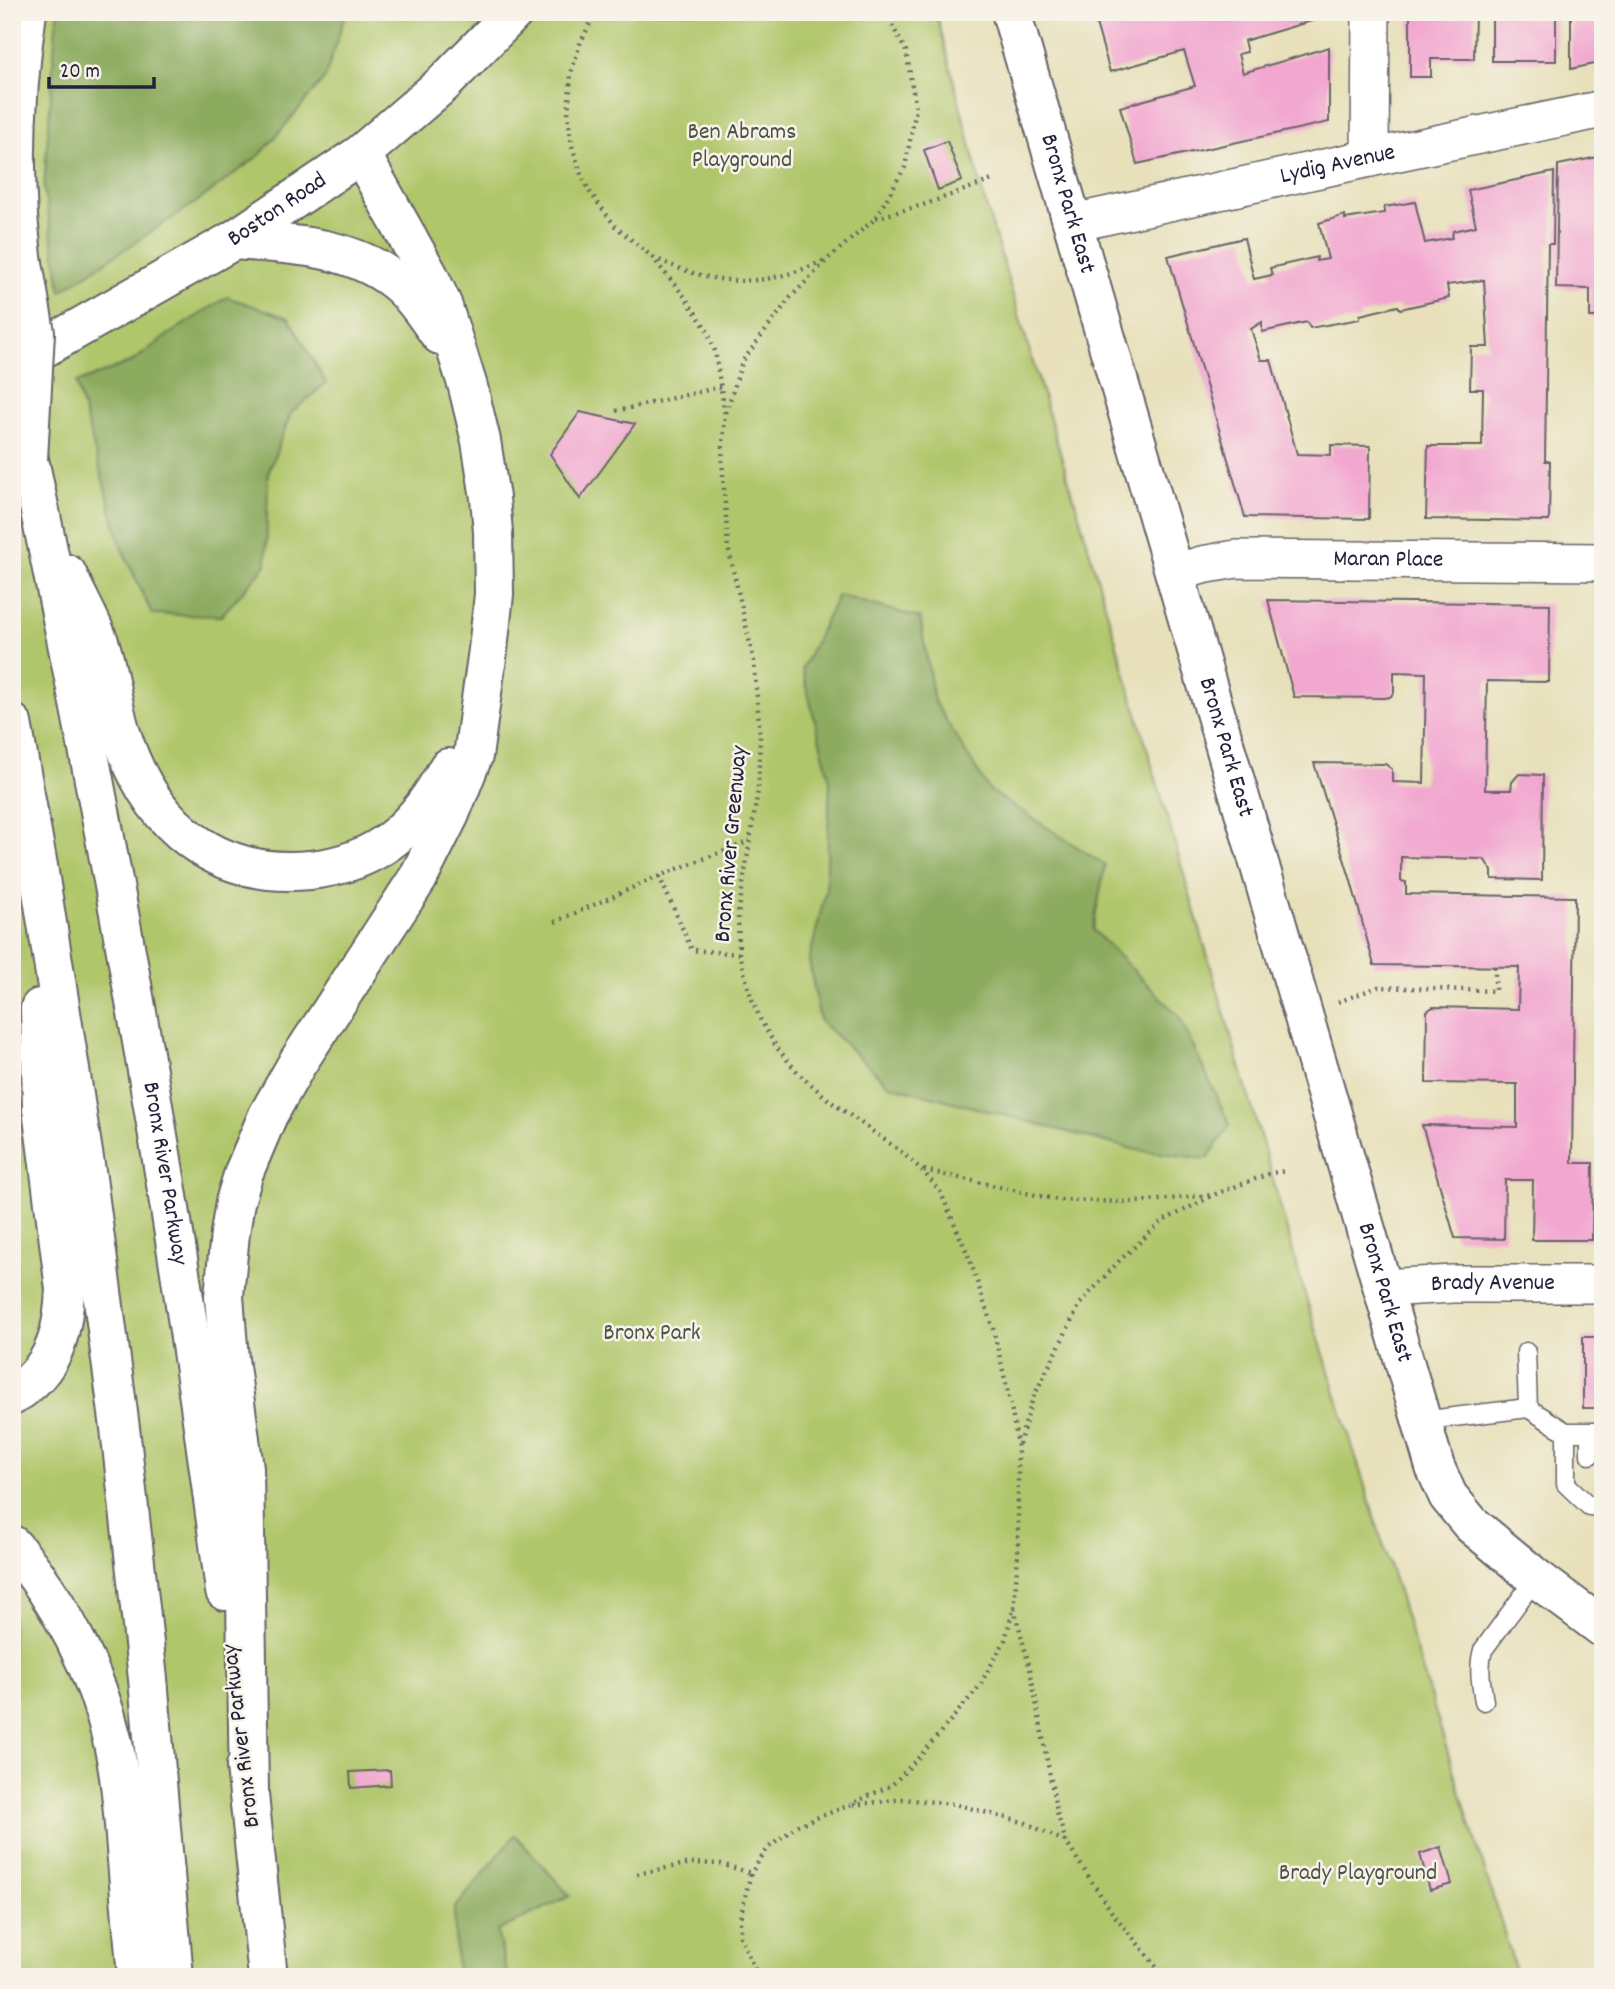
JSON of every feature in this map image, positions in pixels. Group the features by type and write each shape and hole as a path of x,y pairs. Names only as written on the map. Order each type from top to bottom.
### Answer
{"main road":[{"path":"27,12 21,52 15,177 22,257 35,333 28,459"},
{"name":"Boston Road","path":"12,366 234,240 361,154 444,83 514,12"},
{"name":"Bronx Park East","path":"1011,12 1302,1015 1441,1482 1448,1496 1471,1524 1536,1578 1603,1628"},
{"path":"249,1791 244,1468 229,1359 224,1296 228,1243 235,1202 244,1172 268,1115 298,1062 418,878 450,814 473,756 494,594 490,498 476,415 442,304 361,154"},
{"path":"234,240 313,247 336,252 376,269 409,294 459,360"},
{"name":"Bronx River Parkway","path":"12,380 114,885 169,1206 204,1437 249,1791 268,1977"},
{"path":"41,519 99,642 117,722 140,779 154,802 185,836 228,861 276,871 321,869 367,854 407,828 423,810 448,769 488,650"},
{"path":"12,723 38,866 86,1178 120,1428 155,1749 174,1977"},
{"path":"12,1396 25,1388 49,1361 61,1328 65,1289 42,1109 38,866"},
{"path":"15,1557 53,1601 83,1658 106,1717 122,1800 137,1977"}],"street":[{"path":"1370,158 1371,12"},
{"name":"Lydig Avenue","path":"1073,223 1603,109"},
{"name":"Maran Place","path":"1174,573 1236,559 1603,562"},
{"name":"Brady Avenue","path":"1383,1288 1452,1284 1603,1284"}],"lane":[{"path":"1526,1352 1528,1408"},
{"path":"1421,1421 1528,1408 1566,1432 1596,1432 1590,1455"},
{"path":"1566,1432 1566,1484 1594,1503"},
{"path":"1484,1701 1480,1667 1483,1650 1536,1578"}],"path":[{"name":"Bronx River Greenway","path":"597,12 580,44 571,73 568,115 572,146 582,177 615,226 652,256 685,297 708,332 715,351 721,387 725,415 722,459 728,547 754,661 760,735 758,790 738,915 739,954 751,997 777,1048 793,1066 830,1101 921,1169 944,1199 972,1266 993,1329 1003,1366 1018,1448 1018,1554 1014,1607 1005,1640 979,1688 892,1785 805,1822 767,1849 751,1873 740,1918 740,1936 758,1977"},
{"path":"725,415 742,362 790,298 829,258 875,219 905,167 916,109 906,51 885,12"},
{"path":"875,219 992,180"},
{"path":"652,256 679,270 739,282 772,279 802,271 829,258"},
{"path":"616,411 721,387"},
{"path":"555,922 659,876 750,841"},
{"path":"659,876 692,950 739,954"},
{"path":"1302,1015 1378,987 1495,991 1496,966"},
{"path":"921,1169 1058,1200 1136,1202 1216,1194"},
{"path":"1018,1448 1033,1398 1080,1304 1120,1260 1163,1221 1216,1194 1271,1173 1286,1171"},
{"path":"1014,1607 1030,1669 1057,1813 1066,1842 1111,1911 1165,1977"},
{"path":"845,1807 903,1799 954,1804 1026,1823 1066,1842"},
{"path":"637,1874 691,1863 722,1864 751,1873"}],"green space":[{"name":"Bronx Park","path":"12,12 936,12 985,202 1081,522 1304,1291 1518,1977 12,1977"},
{"path":"59,12 346,12 325,78 261,154 198,201 61,291 44,189"},
{"path":"227,297 289,318 326,383 291,413 268,473 266,565 221,616 152,614 122,549 76,383 133,361"},
{"path":"838,595 920,618 934,701 989,790 1105,865 1093,930 1179,1016 1230,1125 1207,1159 1136,1150 889,1085 820,1021 809,961 826,890 830,781 802,669"},
{"path":"515,1835 570,1896 497,1931 508,1977 457,1977 454,1909"}],"building":[{"path":"1328,12 1328,16 1244,41 1247,52 1238,54 1243,73 1329,47 1329,122 1137,164 1120,107 1195,86 1184,51 1110,72 1093,13"},
{"path":"1410,12 1475,12 1474,59 1431,59 1431,77 1410,77"},
{"path":"1492,12 1556,12 1556,61 1492,61"},
{"path":"1571,12 1603,12 1603,62 1571,69"},
{"path":"947,141 962,181 938,190 924,150"},
{"path":"1603,156 1603,317 1590,317 1590,289 1556,288 1558,165"},
{"path":"1554,172 1553,244 1548,244 1545,461 1550,461 1549,521 1426,519 1428,446 1482,446 1483,389 1470,389 1471,347 1488,347 1484,280 1447,285 1449,298 1400,309 1398,306 1360,315 1360,319 1310,328 1307,322 1262,332 1262,322 1251,329 1261,360 1271,360 1297,454 1331,455 1331,445 1370,446 1369,519 1245,517 1168,256 1244,238 1254,279 1272,275 1270,268 1317,257 1316,261 1328,259 1319,223 1345,215 1345,219 1384,213 1384,207 1415,202 1425,243 1452,238 1453,231 1476,226 1468,190"},
{"path":"580,412 635,424 580,499 550,454"},
{"path":"1268,600 1550,604 1549,682 1487,681 1485,790 1511,790 1512,782 1519,774 1543,775 1542,880 1492,879 1492,871 1484,859 1401,857 1401,881 1406,882 1406,894 1575,897 1572,1163 1593,1163 1592,1240 1532,1240 1533,1180 1505,1180 1504,1239 1455,1238 1422,1125 1517,1127 1517,1084 1426,1083 1427,1011 1433,1007 1518,1009 1519,967 1374,965 1314,763 1385,764 1392,769 1392,782 1424,783 1426,673 1394,672 1394,693 1385,698 1294,697"},
{"path":"1583,1337 1603,1337 1603,1408 1583,1408"},
{"path":"390,1770 391,1785 351,1788 350,1772"},
{"path":"1441,1847 1452,1884 1430,1890 1420,1854"}],"park label":[{"name":"Ben Abrams Playground","path":"742,147"},
{"name":"Brady Playground","path":"1358,1874"}]}
